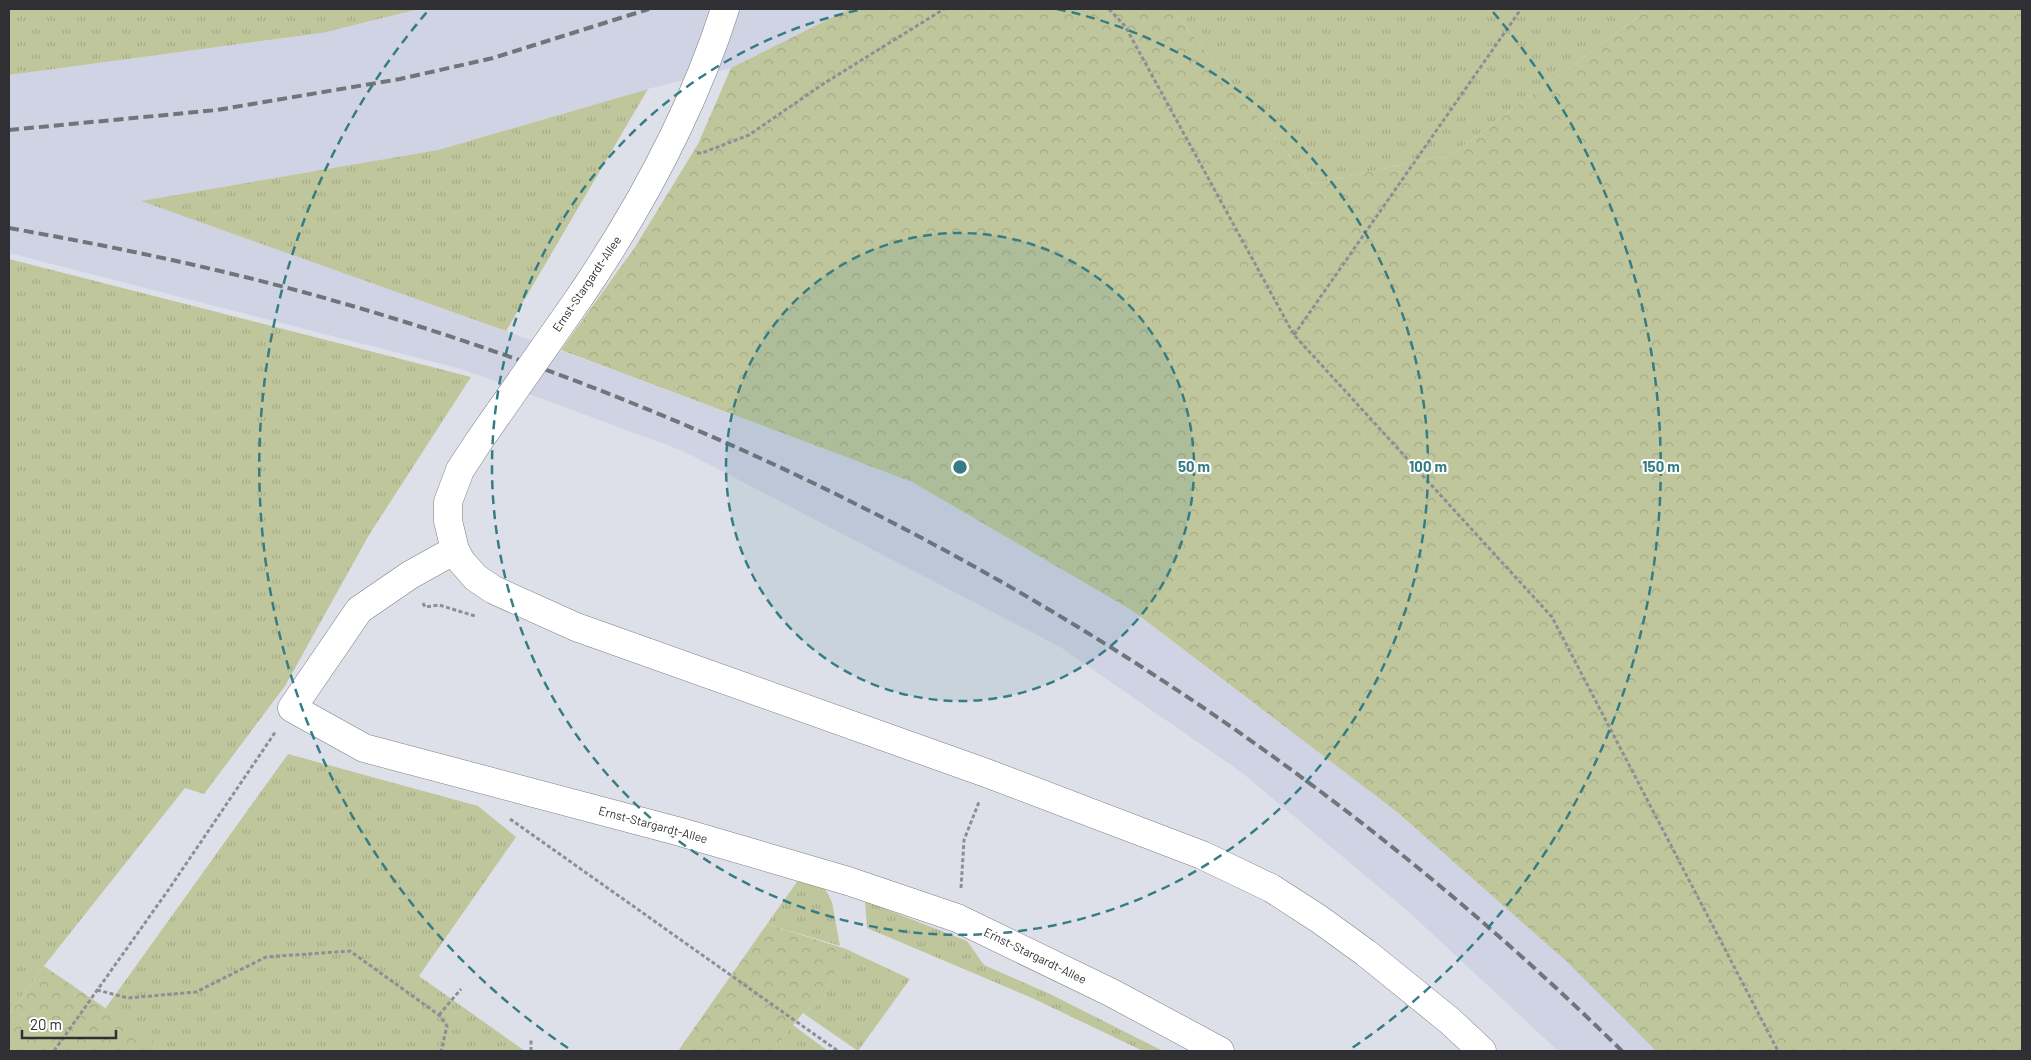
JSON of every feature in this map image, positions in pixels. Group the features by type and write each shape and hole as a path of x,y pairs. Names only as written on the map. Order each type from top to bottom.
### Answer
{"street":[{"name":"Ernst-Stargardt-Allee","path":"725,9 708,60 670,148 625,227 581,295 460,470 448,502 448,521 455,550 461,561 476,578 494,590 567,623 989,774 1193,851 1270,888 1366,953 1450,1021 1482,1051"},
{"path":"292,708 359,610 410,575 455,550"},
{"name":"Ernst-Stargardt-Allee","path":"292,708 364,748 677,831 848,881 957,918 1112,993 1220,1051"}],"path":[{"path":"670,148 702,154 749,135 823,84 944,9"},
{"path":"1108,9 1125,26 1294,335 1552,617 1778,1051"},
{"path":"1294,335 1521,9"},
{"path":"54,1051 292,708"},
{"path":"957,918 964,840 989,774"},
{"path":"506,816 838,1051"},
{"path":"97,990 128,998 196,992 266,957 350,951 439,1015 447,1026 441,1051"},
{"path":"439,1015 461,989"},
{"path":"530,1051 531,1039"}],"shaded area":[{"path":"419,9 849,9 731,68 648,89 438,150 142,201 581,358 912,482 1133,611 1397,812 1566,961 1656,1051 1558,1051 1410,913 1241,772 1060,647 683,451 461,369 9,253 9,75 322,33"}],"green space":[{"path":"9,9 419,9 322,33 9,75"},
{"path":"849,9 1172,9 1312,184 1452,154 1649,9 2022,9 2022,1051 1656,1051 1566,961 1397,812 1133,611 912,482 561,350 635,247 698,144 731,68"},
{"path":"1172,9 1649,9 1452,154 1312,184"},
{"path":"648,89 506,331 141,201 438,150"},
{"path":"9,259 471,377 369,535 285,686 204,794 185,788 44,966 9,1015"},
{"path":"288,754 478,806 516,837 419,976 525,1051 168,1051 105,1009"},
{"path":"799,879 824,887 832,902 840,946 767,924"},
{"path":"865,901 967,941 984,965 1050,994 1163,1051 1143,1051 1032,998 867,928"},
{"path":"767,924 846,949 821,1003 803,1013 772,1051 678,1051"},
{"path":"846,949 910,979 858,1051 803,1013 821,1003"},
{"path":"44,966 168,1051 9,1051 9,1015"},
{"path":"793,1025 828,1051 772,1051"}],"railway":[{"path":"9,130 217,110 400,79 493,58 649,9"},
{"path":"9,228 135,252 301,291 520,360 694,429 864,508 1028,598 1187,697 1340,806 1485,924 1622,1051"}]}
